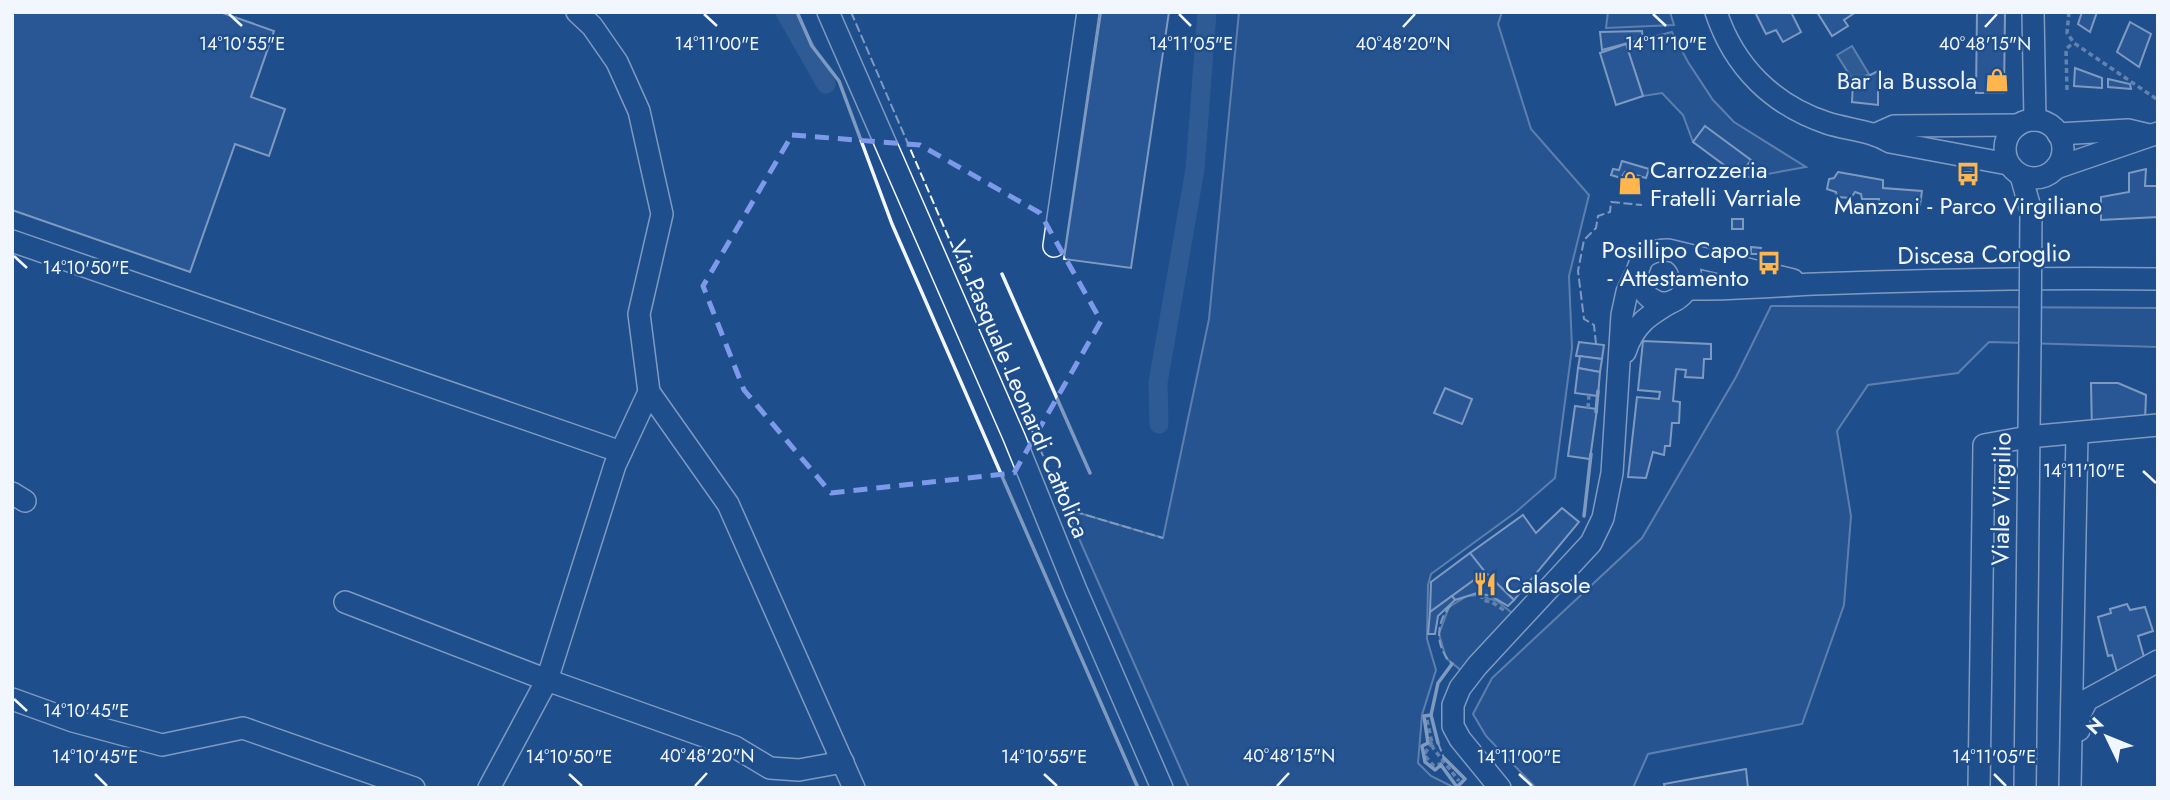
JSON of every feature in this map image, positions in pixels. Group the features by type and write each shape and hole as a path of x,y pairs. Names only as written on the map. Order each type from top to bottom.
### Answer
{"street":[{"path":"577,12 592,26 617,62 639,111 662,214 639,314 649,392 728,504 855,788"},
{"name":"Via Pasquale Leonardi Cattolica","path":"828,12 1014,437 1086,613 1163,788"},
{"path":"1054,246 1088,12"},
{"path":"1716,12 1737,59 1766,90 1794,109 1829,124 1876,134 1889,142 2032,172 2129,146 2153,134"},
{"path":"2027,123 2033,12"},
{"path":"1876,134 1894,126 2045,122 2058,134 2063,149 2032,172"},
{"path":"2027,123 2008,135 2005,145 2032,172"},
{"path":"2058,134 2128,130 2153,134"},
{"name":"Viale Virgilio","path":"2025,788 2032,172"},
{"path":"12,241 621,452"},
{"path":"1500,788 1460,739 1453,726 1453,705 1460,688 1477,666 1591,543 1604,518 1612,473 1621,367 1622,315 1627,292 1640,265 1651,252 1676,252 1688,264 1690,281 1681,294 1645,318 1632,331 1621,367"},
{"name":"Discesa Coroglio","path":"1676,252 1812,284"},
{"path":"1640,265 1639,283 1648,298 1657,301 1681,294"},
{"name":"Discesa Coroglio","path":"1681,294 1812,284 2080,277 2158,279"},
{"path":"489,788 547,680 621,452 649,392"},
{"path":"1979,788 1984,445 2028,437 2158,425"},
{"path":"2070,788 2077,434"},
{"path":"345,602 547,680 735,747 770,768 799,770 843,762"},
{"path":"2080,788 2079,716 2087,700 2158,661"},
{"path":"12,699 73,720 162,745 243,728 414,788"}],"path":[{"path":"2069,12 2067,33 2074,43 2158,100"},
{"path":"2067,90 2066,49 2074,43"},
{"path":"1588,408 1589,395"},
{"path":"1482,594 1482,600 1492,602 1508,613 1512,609"},
{"path":"1427,719 1432,741 1443,764 1459,781"},
{"path":"1432,741 1424,755 1434,766 1443,764"}],"highlighted area":[{"path":"792,135 920,145 1040,213 1101,321 1014,473 831,493 744,390 703,286"}],"shaded area":[{"path":"1239,12 1502,12 1498,24 1531,129 1589,195 1569,276 1572,348 1555,478 1516,512 1431,574 1428,585 1427,639 1436,670 1422,715 1418,763 1431,776 1455,788 1189,788 1066,509 1163,538 1209,319"},
{"path":"1608,12 1670,12 1674,25 1606,28"},
{"path":"1672,32 1713,100 1734,122 1806,167 1751,177 1739,176 1750,161 1693,142 1683,115 1662,93 1643,96 1626,44"},
{"path":"1852,46 1869,74 1854,82 1837,55"},
{"path":"1771,306 2158,308 2158,347 1989,342 1958,373 1868,385 1837,431 1851,516 1844,605 1802,724 1648,754 1633,788 1536,788 1486,736 1473,714 1492,678 1642,538 1736,377"},
{"path":"1478,595 1497,601 1521,620 1469,677 1446,658 1439,634 1449,607 1467,596"}],"building":[{"path":"12,12 220,12 274,31 251,97 285,109 269,156 235,144 190,272 12,210"},
{"path":"1101,12 1169,12 1131,268 1064,259"},
{"path":"1755,12 1791,12 1801,32 1783,42 1776,30 1766,34"},
{"path":"1817,12 1856,12 1844,20 1848,26 1832,36"},
{"path":"1977,12 2005,13 2004,93 1976,93"},
{"path":"2082,12 2097,12 2090,32 2078,24"},
{"path":"2130,22 2151,34 2139,67 2117,52"},
{"path":"1642,31 1643,39 1602,50 1600,32"},
{"path":"1626,44 1643,96 1616,105 1600,53"},
{"path":"2075,68 2102,78 2102,88 2074,86"},
{"path":"1878,71 1878,105 1852,102 1853,84"},
{"path":"2108,79 2130,84 2131,89 2108,87"},
{"path":"1705,126 1751,160 1739,176 1693,142"},
{"path":"1622,161 1649,169 1646,178 1625,172 1621,178 1611,175 1613,169 1619,170"},
{"path":"2146,169 2145,186 2158,186 2158,217 2101,220 2101,197 2129,192 2129,173"},
{"path":"1838,172 1883,180 1883,188 1922,191 1920,205 1879,204 1879,199 1862,199 1861,194 1855,192 1851,198 1837,197 1836,192 1827,189 1829,179 1834,178"},
{"path":"1963,172 1974,172 1974,176 1963,177"},
{"path":"1732,219 1743,219 1743,229 1732,229"},
{"path":"1751,247 1761,248 1760,254 1751,254"},
{"path":"1643,341 1711,344 1711,359 1704,359 1703,378 1685,377 1686,370 1676,369 1673,401 1680,402 1679,423 1672,423 1670,446 1665,446 1664,455 1653,452 1646,478 1628,477 1637,397 1659,399 1660,392 1638,390"},
{"path":"1579,342 1604,345 1602,359 1576,356"},
{"path":"1580,356 1602,359 1600,372 1578,368"},
{"path":"1578,368 1600,372 1598,396 1575,393"},
{"path":"2091,383 2118,383 2146,395 2145,422 2092,431"},
{"path":"1445,388 1472,399 1462,424 1434,413"},
{"path":"1575,406 1597,409 1590,459 1568,456"},
{"path":"1562,508 1579,522 1514,600 1470,553 1523,515 1536,533"},
{"path":"1470,553 1485,572 1430,612 1431,582"},
{"path":"1485,572 1514,600 1508,606 1491,596 1477,593 1455,600 1452,596"},
{"path":"1452,596 1455,600 1438,616 1435,634 1428,634 1430,612"},
{"path":"2127,604 2130,610 2145,607 2153,631 2138,636 2144,657 2117,672 2112,655 2108,656 2098,617 2111,613 2110,609"},
{"path":"1746,769 1748,788 1665,788 1664,784"}],"waterway":[{"path":"785,12 826,84"},
{"path":"1159,424 1158,383 1195,169 1207,12"}],"fence":[{"path":"851,12 1066,509 1163,538"},
{"path":"1596,344 1594,325 1584,319 1578,271 1584,240 1596,228 1598,216 1610,212 1611,202 1642,205"},
{"path":"1451,605 1442,619 1439,635 1442,650 1452,664"},
{"path":"1438,743 1444,758"}],"wall":[{"path":"797,12 812,46 839,81 892,224 1138,788"},
{"path":"1002,274 1090,473"},
{"path":"1596,412 1598,391"},
{"path":"1584,516 1591,454"},
{"path":"1444,758 1465,779 1457,787 1441,765 1435,770 1425,762 1422,746 1428,743 1424,716 1431,715 1438,683 1452,664"},
{"path":"1431,715 1438,743"}],"place":[{"name":"Bar la Bussola","path":"1997,80"},
{"name":"Manzoni - Parco Virgiliano","path":"1968,174"},
{"name":"Carrozzeria Fratelli Varriale","path":"1630,183"},
{"name":"Posillipo Capo - Attestamento","path":"1769,263"},
{"name":"Calasole","path":"1485,584"}]}
